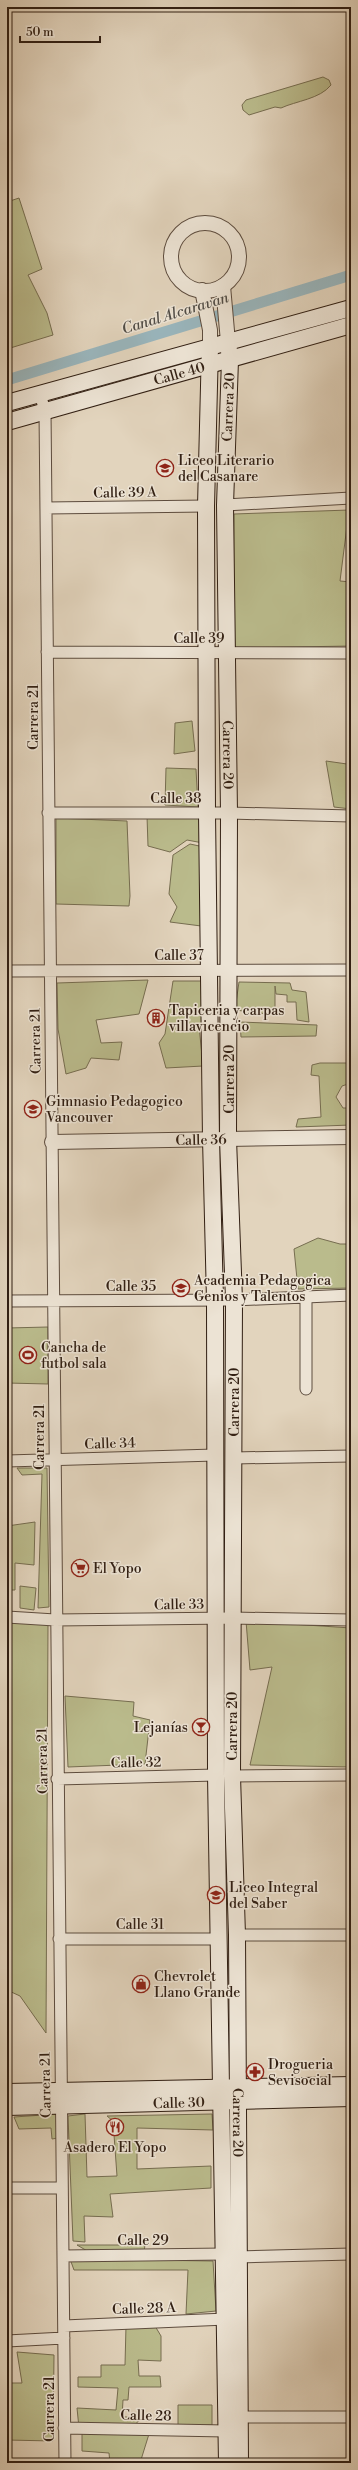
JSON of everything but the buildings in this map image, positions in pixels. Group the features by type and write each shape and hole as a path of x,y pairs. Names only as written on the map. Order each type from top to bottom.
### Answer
{"main road":[{"name":"Calle 40","path":"7,404 210,346 228,335 351,308"},
{"name":"Calle 40","path":"7,422 351,325"},
{"name":"Carrera 20","path":"224,1618 234,1458 234,1300 228,1139 229,970 225,505 230,360 228,335"},
{"name":"Carrera 20","path":"210,346 206,506 208,653 207,813 211,1139 215,1300 215,1455 224,1618 224,1775 220,1939 221,2094 240,2417 240,2463"},
{"name":"Carrera 20","path":"224,1775 237,1936 238,2094 231,2256 226,2319 226,2463"},
{"name":"Calle 30","path":"238,2094 351,2085"},
{"name":"Calle 30","path":"7,2092 60,2098 238,2094 351,2098"},
{"name":"Calle 30","path":"7,2107 60,2098"}],"street":[{"path":"196,224 216,225 225,229 235,240 239,256 238,267 233,276 223,286 202,290 191,287 180,278 172,265 171,255 178,236 196,224"},
{"path":"223,286 228,335"},
{"path":"202,290 210,330 210,346"},
{"name":"Carrera 21","path":"40,394 45,411 55,1620 65,2463"},
{"path":"225,505 351,498"},
{"name":"Calle 39 A","path":"46,508 206,506"},
{"name":"Calle 39","path":"47,652 351,653"},
{"name":"Calle 38","path":"48,813 228,813 351,816"},
{"name":"Calle 37","path":"7,971 351,970"},
{"name":"Calle 36","path":"52,1142 351,1137"},
{"name":"Calle 35","path":"7,1301 234,1300 351,1295"},
{"path":"306,1296 306,1389"},
{"name":"Calle 34","path":"7,1461 215,1455"},
{"path":"234,1458 351,1456"},
{"name":"Calle 33","path":"7,1617 55,1620 224,1618 351,1620"},
{"name":"Calle 32","path":"57,1779 224,1775 351,1775"},
{"path":"237,1936 351,1935"},
{"name":"Calle 31","path":"59,1939 220,1939"},
{"path":"7,2188 62,2188"},
{"name":"Calle 29","path":"63,2256 351,2254"},
{"name":"Calle 28 A","path":"64,2326 226,2319"},
{"path":"7,2341 64,2338"},
{"path":"240,2417 351,2417"},
{"name":"Calle 28","path":"64,2428 226,2431"}],"green space":[{"path":"323,77 329,80 331,85 321,94 314,97 281,108 275,107 249,115 243,110 242,105 246,100"},
{"path":"19,198 42,269 28,275 47,313 53,335 7,349 7,202"},
{"path":"349,510 340,581 351,582 351,646 233,648 234,514"},
{"path":"192,721 195,751 174,754 175,723"},
{"path":"326,761 347,764 347,773 351,774 351,809 334,807"},
{"path":"166,768 196,769 198,807 165,805"},
{"path":"147,816 203,818 203,843 187,840 170,852 148,846"},
{"path":"56,818 127,821 130,896 129,906 56,904"},
{"path":"190,844 204,847 209,927 170,922 177,907 169,894 173,855"},
{"path":"148,980 139,1014 96,1020 101,1043 122,1042 119,1060 91,1058 86,1068 66,1074 58,1029 57,983"},
{"path":"173,981 209,981 210,1017 199,1026 203,1066 166,1068 159,1043 165,1034"},
{"path":"239,982 290,983 292,990 306,992 309,1022 297,1020 296,1002 287,1002 287,995 276,994 275,986 275,1015 235,1010"},
{"path":"240,1022 317,1025 316,1036 241,1037"},
{"path":"320,1063 351,1063 351,1083 342,1086 336,1097 343,1108 351,1108 351,1125 296,1127 298,1119 321,1117 319,1076 311,1075 312,1065"},
{"path":"318,1238 340,1244 351,1244 351,1288 298,1289 294,1249"},
{"name":"Cancha de futbol sala","path":"48,1327 48,1384 7,1383 7,1328"},
{"path":"17,1468 47,1468 49,1607 38,1608 42,1474 22,1475"},
{"path":"35,1522 34,1565 15,1563 15,1590 7,1590 7,1526"},
{"path":"20,1586 36,1588 34,1610 20,1608"},
{"path":"7,1621 48,1624 46,2033 20,1996 7,1990"},
{"path":"246,1621 351,1628 351,1767 250,1765 272,1667 250,1670"},
{"path":"65,1696 134,1702 133,1716 150,1720 145,1764 68,1767"},
{"path":"58,2114 58,2138 52,2139 51,2128 19,2129 14,2117"},
{"path":"85,2114 87,2177 117,2176 113,2121 107,2116 212,2114 213,2130 137,2128 137,2169 211,2166 211,2188 110,2194 113,2217 84,2216 85,2242 73,2241 68,2116"},
{"path":"77,2245 145,2245 144,2252 89,2252"},
{"path":"70,2259 213,2261 216,2311 186,2314 188,2270 74,2270"},
{"path":"126,2326 155,2326 161,2336 161,2361 138,2360 139,2376 160,2376 161,2387 129,2387 128,2400 123,2400 122,2417 142,2417 133,2427 79,2428 77,2408 116,2410 118,2388 78,2387 78,2377 101,2377 101,2365 125,2365"},
{"path":"17,2352 54,2355 53,2441 7,2440 7,2383 22,2383"},
{"path":"178,2405 212,2405 212,2425 178,2426"},
{"path":"82,2429 149,2434 140,2463 110,2463 109,2453 82,2451"}],"waterway":[{"name":"Canal Alcaravan","path":"7,380 351,275"}],"place":[{"name":"Liceo Literario del Casanare","path":"165,468"},
{"name":"Tapiceria y carpas villavicencio","path":"156,1018"},
{"name":"Gimnasio Pedagogico Vancouver","path":"33,1109"},
{"name":"Academia Pedagogica Genios y Talentos","path":"181,1288"},
{"name":"Cancha de futbol sala","path":"28,1355"},
{"name":"El Yopo","path":"80,1568"},
{"name":"Lejanías","path":"201,1727"},
{"name":"Liceo Integral del Saber","path":"216,1895"},
{"name":"Chevrolet Llano Grande","path":"141,1984"},
{"name":"Drogueria Sevisocial","path":"255,2072"},
{"name":"Asadero El Yopo","path":"115,2127"}]}
